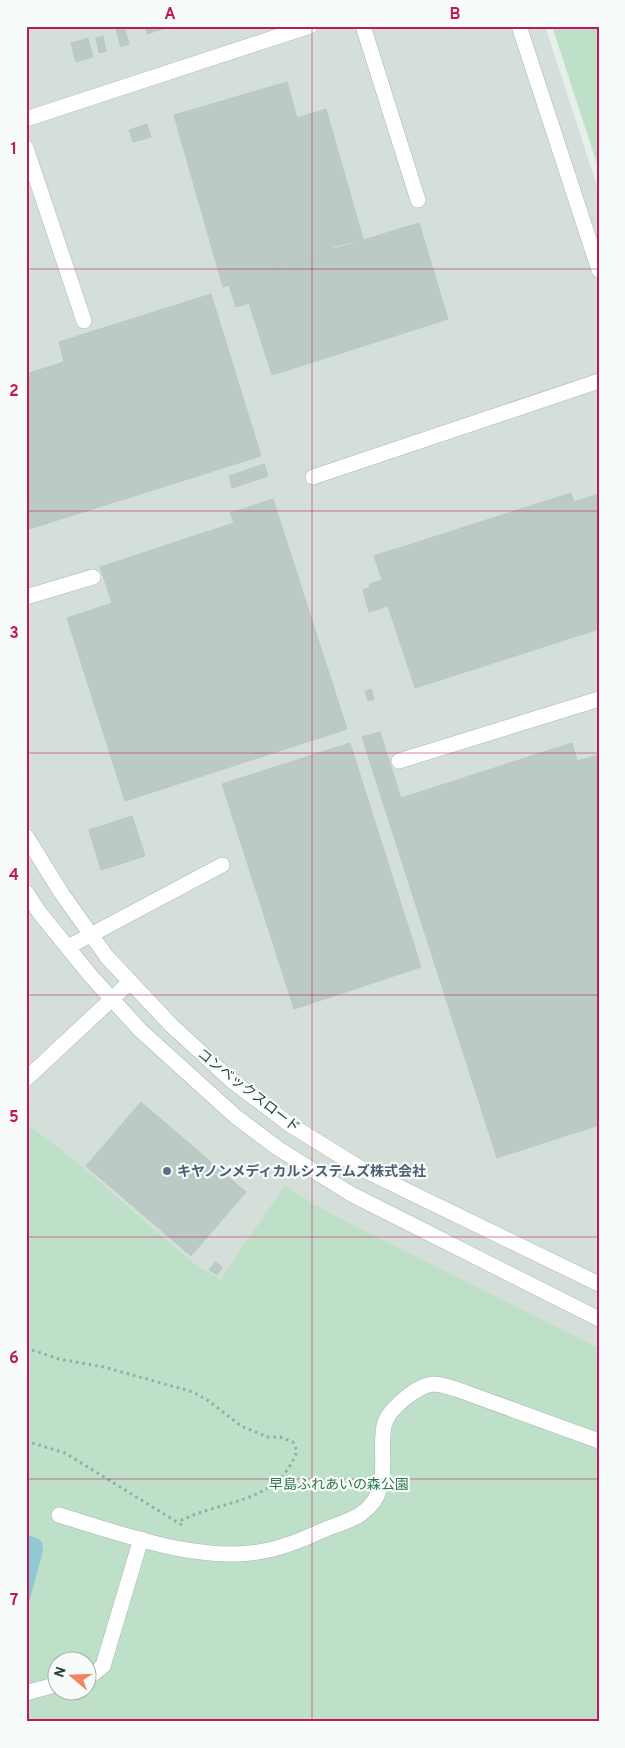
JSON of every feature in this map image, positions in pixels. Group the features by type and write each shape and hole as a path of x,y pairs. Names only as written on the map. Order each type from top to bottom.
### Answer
{"street":[{"path":"26,119 310,26"},
{"path":"363,26 418,200"},
{"path":"519,26 599,270"},
{"path":"26,148 84,322"},
{"path":"313,477 599,381"},
{"path":"26,598 93,577"},
{"path":"399,760 599,699"},
{"name":"コンベックスロード","path":"26,836 62,894 107,957 171,1025 225,1074 289,1124 360,1168 599,1284"},
{"path":"68,947 222,865"},
{"name":"コンベックスロード","path":"26,892 68,947 140,1030 235,1116 279,1149 351,1194 599,1319"},
{"path":"26,1079 130,982"},
{"path":"59,1516 162,1545 210,1552 235,1553 269,1550 309,1536 360,1515 371,1505 377,1495 381,1482 384,1426 388,1416 417,1389 432,1384 456,1389 599,1441"},
{"path":"98,1670 103,1666 141,1539"},
{"path":"26,1693 48,1687"}],"path":[{"path":"26,1348 59,1359 104,1367 193,1392 209,1401 241,1426 268,1437 280,1437 293,1442 297,1450 293,1461 274,1485 247,1499 191,1515 178,1522"},
{"path":"26,1441 65,1453 178,1522 191,1532 210,1552"}],"shaded area":[{"path":"26,26 545,26 599,192 599,1348 351,1224 314,1204 285,1185 222,1279 191,1261 75,1160 26,1123"}],"green space":[{"path":"552,26 599,26 599,170"},
{"name":"早島ふれあいの森公園","path":"26,1123 75,1160 191,1261 221,1279 285,1185 314,1204 351,1224 599,1348 599,1722 26,1722"}],"water":[{"path":"26,1534 42,1542 43,1551 26,1613"}],"building":[{"path":"145,26 171,26 147,34"},
{"path":"124,27 129,44 121,47 116,30"},
{"path":"103,36 106,51 99,53 96,38"},
{"path":"88,38 93,57 76,62 71,43"},
{"path":"287,82 297,118 326,109 363,239 333,247 335,254 223,287 174,115"},
{"path":"147,124 151,137 133,142 129,130"},
{"path":"419,223 448,319 272,375 249,303 236,307 229,285 335,254 334,249"},
{"path":"211,294 261,456 26,530 26,374 64,362 59,342"},
{"path":"264,464 268,476 232,488 229,476"},
{"path":"571,493 574,502 599,494 599,629 415,688 388,606 369,612 363,590 370,587 369,584 382,580 374,556"},
{"path":"273,499 347,729 125,801 67,618 112,603 100,567 234,523 230,513"},
{"path":"371,689 374,699 368,701 365,691"},
{"path":"380,732 401,798 572,743 577,761 599,755 599,1125 497,1158 362,737"},
{"path":"350,743 421,967 294,1009 222,784"},
{"path":"132,816 145,856 101,870 89,830"},
{"path":"141,1102 246,1192 191,1256 86,1166"},
{"path":"215,1262 222,1267 217,1275 209,1270"}],"place":[{"name":"キヤノンメディカルシステムズ株式会社","path":"167,1171"}]}
